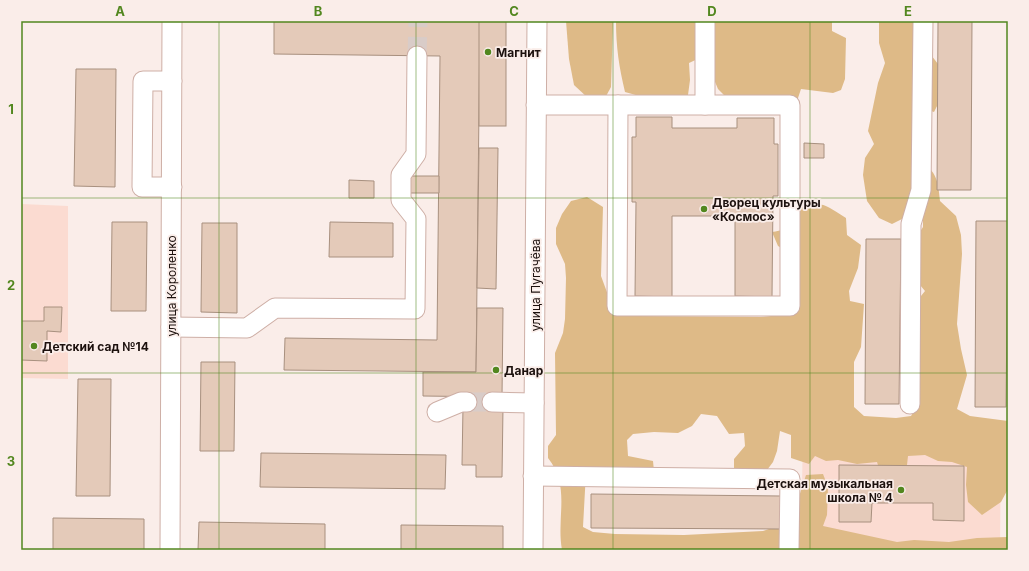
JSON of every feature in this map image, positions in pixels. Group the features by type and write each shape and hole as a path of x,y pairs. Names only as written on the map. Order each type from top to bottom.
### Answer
{"street":[{"name":"улица Короленко","path":"170,550 172,21"},
{"name":"улица Пугачёва","path":"533,550 537,21"},
{"path":"705,21 705,105"},
{"path":"910,404 911,224 921,190 923,21"},
{"path":"171,327 247,328 275,308 415,309 416,219 401,200 401,175 416,154 417,56"},
{"path":"172,81 143,81 142,187 172,188"},
{"path":"536,105 618,105 790,105 790,306 617,306 618,105"},
{"path":"437,412 461,402 468,402"},
{"path":"492,402 534,403"},
{"path":"533,476 790,478 789,550"}],"shaded area":[{"path":"566,21 613,21 611,87 605,98 588,98 574,85 569,59"},
{"path":"616,21 706,21 704,56 689,63 690,80 688,95 681,98 650,99 625,92 618,57"},
{"path":"711,21 832,21 832,31 846,38 845,79 841,90 833,93 801,89 797,101 727,98 718,89 713,77"},
{"path":"879,21 930,21 928,51 938,64 939,102 934,112 922,108 920,159 936,177 940,201 956,216 961,235 962,254 957,324 967,375 957,409 970,416 1008,421 1008,489 1001,502 982,515 968,502 966,485 967,467 952,462 938,461 925,455 908,456 906,474 881,475 877,462 857,464 838,460 826,461 815,456 809,464 791,458 791,435 780,431 777,451 773,462 761,478 734,474 734,459 745,446 744,433 729,434 717,416 701,414 692,426 678,433 654,432 633,434 627,440 628,456 653,461 654,471 586,472 583,527 593,532 615,534 684,535 763,531 787,523 795,509 806,475 823,474 828,487 827,515 823,526 897,542 914,540 949,542 977,538 1008,537 1008,550 562,550 561,491 555,469 548,458 548,446 556,435 555,353 563,333 565,319 565,264 556,244 556,228 562,214 571,201 587,197 603,207 601,276 608,295 617,308 638,316 761,317 771,316 784,310 785,250 778,246 772,232 784,230 791,226 800,207 820,204 829,207 846,218 847,235 861,245 858,268 849,291 850,301 864,304 861,347 854,362 854,407 864,416 896,418 911,416 916,408 913,306 925,291 920,285 909,249 923,227 923,214 912,214 892,224 879,218 867,201 863,175 865,158 874,144 868,131 878,83 885,63 879,43"},
{"path":"21,204 68,206 68,379 21,378"},
{"name":"Детская музыкальная школа № 4","path":"803,427 1001,429 1000,550 801,550"}],"building":[{"path":"274,21 480,21 476,372 284,370 285,338 437,340 440,56 274,54"},
{"path":"479,21 506,21 506,126 479,126"},
{"path":"938,21 972,21 971,190 937,190"},
{"path":"76,69 116,69 115,187 74,186"},
{"name":"Дворец культуры «Космос»","path":"636,117 672,117 672,128 737,128 737,118 774,118 774,144 778,144 778,196 773,196 772,297 735,296 735,216 672,216 672,297 635,296 636,202 632,202 632,137 636,137"},
{"path":"804,143 824,144 824,158 804,158"},
{"path":"479,148 498,148 496,289 477,288"},
{"path":"410,176 439,176 439,193 409,193"},
{"path":"349,180 374,181 374,198 349,198"},
{"path":"976,221 1008,221 1006,407 975,407"},
{"path":"112,222 147,222 146,311 111,311"},
{"path":"330,222 393,223 393,257 329,257"},
{"path":"202,223 237,223 237,313 201,312"},
{"path":"866,239 901,239 899,404 865,404"},
{"name":"Детский сад №14","path":"44,307 62,307 61,332 47,331 47,361 21,360 21,321 44,321"},
{"path":"477,308 503,308 502,397 423,396 423,372 476,372"},
{"path":"201,362 235,362 234,451 200,451"},
{"path":"78,379 111,379 110,496 76,496"},
{"path":"468,396 492,397 492,407 467,407"},
{"path":"463,407 503,407 502,477 476,477 476,465 462,465"},
{"path":"261,453 446,455 445,489 260,487"},
{"path":"839,465 964,466 964,521 933,520 933,503 872,503 871,522 839,522"},
{"path":"591,494 781,496 780,529 591,528"},
{"path":"53,518 144,519 144,550 53,550"},
{"path":"199,522 325,524 325,550 198,550"},
{"path":"401,525 503,526 503,550 401,550"}],"tunnel":[{"path":"417,56 418,21"},
{"path":"467,402 492,402"}],"place":[{"name":"Магнит","path":"488,52"},
{"name":"Дворец культуры «Космос»","path":"704,209"},
{"name":"Детский сад №14","path":"34,346"},
{"name":"Данар","path":"496,370"},
{"name":"Детская музыкальная школа № 4","path":"901,490"}]}
